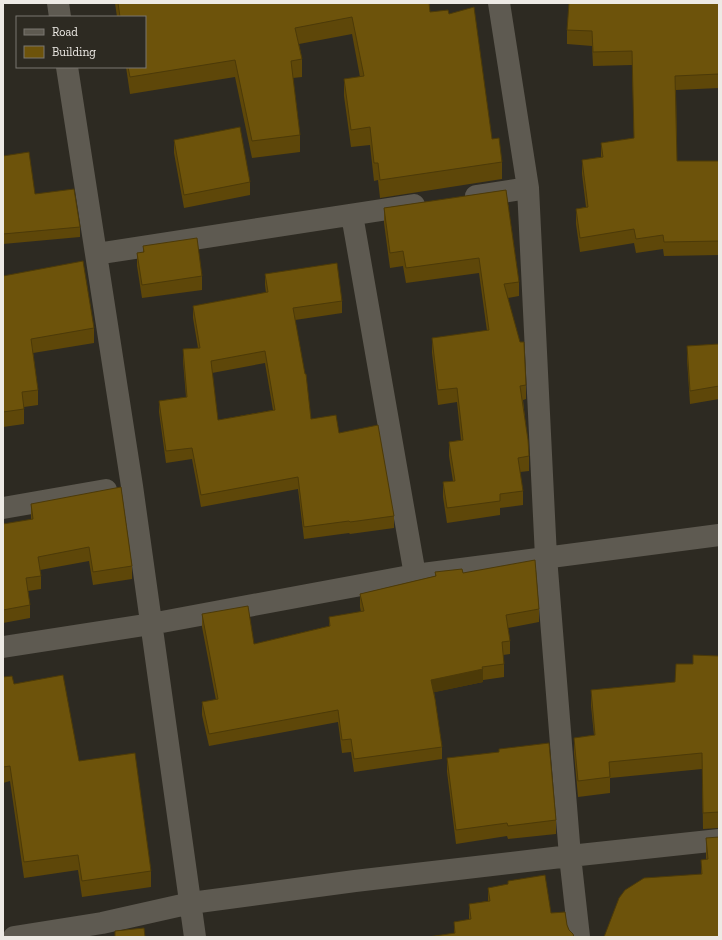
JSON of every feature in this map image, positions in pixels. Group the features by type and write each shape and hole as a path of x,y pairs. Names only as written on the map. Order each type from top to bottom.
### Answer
{"street":[{"path":"58,3 60,16"},
{"path":"499,3 528,188 546,557 570,856 579,937"},
{"path":"67,68 132,486 195,937"},
{"path":"459,198 528,188"},
{"path":"96,254 436,202"},
{"path":"352,215 415,575"},
{"path":"3,508 132,486"},
{"path":"3,647 151,624 415,575 719,535"},
{"path":"14,937 102,923 191,904 363,880 719,840"}],"building":[{"path":"118,3 429,3 430,12 448,10 449,14 474,7 492,139 499,138 502,162 380,180 378,163 374,163 370,127 351,130 344,79 364,76 352,17 295,28 302,59 291,61 300,135 252,141 235,60 130,77 128,68 146,68 146,16 120,16"},
{"path":"569,3 719,3 719,74 675,76 677,161 719,161 719,241 664,242 663,235 636,239 634,229 580,238 576,209 588,207 582,160 603,157 601,143 634,138 632,51 593,52 592,31 567,30"},
{"path":"240,127 250,182 184,195 174,140"},
{"path":"29,152 35,194 74,189 80,227 3,234 3,156"},
{"path":"506,190 519,282 504,284 520,342 524,342 526,385 520,386 529,456 518,458 523,491 500,494 500,501 447,508 443,482 455,481 449,442 463,440 457,388 438,390 432,338 489,330 479,258 406,268 403,251 390,253 384,208"},
{"path":"197,238 202,276 142,285 137,253 144,252 143,246"},
{"path":"83,261 94,328 31,339 38,390 22,392 24,409 3,412 3,276"},
{"path":"337,263 342,301 293,308 306,374 311,419 336,415 339,433 378,425 394,516 304,527 298,477 201,495 192,448 166,451 159,401 187,397 183,349 200,348 193,306 268,292 265,274","holes":["265,351 275,410 218,420 211,361"]},
{"path":"719,344 719,386 690,391 687,346"},
{"path":"121,487 132,566 93,572 89,547 38,557 41,576 26,578 30,605 3,610 3,524 33,519 31,504"},
{"path":"535,560 539,609 506,615 510,641 502,642 504,664 482,667 483,669 431,680 442,747 354,759 351,739 342,740 338,710 209,734 202,702 218,699 202,614 248,606 254,644 330,626 329,617 364,611 360,594 436,576 435,572 462,569 463,573"},
{"path":"693,655 719,656 719,812 703,813 702,753 609,762 610,777 578,781 574,738 595,735 591,690 675,682 676,664 693,664"},
{"path":"63,675 79,761 135,753 151,871 82,881 78,855 24,862 10,766 3,767 3,677 12,676 14,684"},
{"path":"549,743 556,820 508,826 507,823 456,830 447,758 499,752 499,749"},
{"path":"719,837 719,937 604,937 619,898 625,890 644,878 702,874 701,860 708,859 706,838"},
{"path":"545,875 551,913 565,912 567,925 574,937 428,937 455,933 454,922 471,919 469,904 490,901 488,888 508,884 508,881"},
{"path":"144,928 145,937 115,937 115,931"}]}
